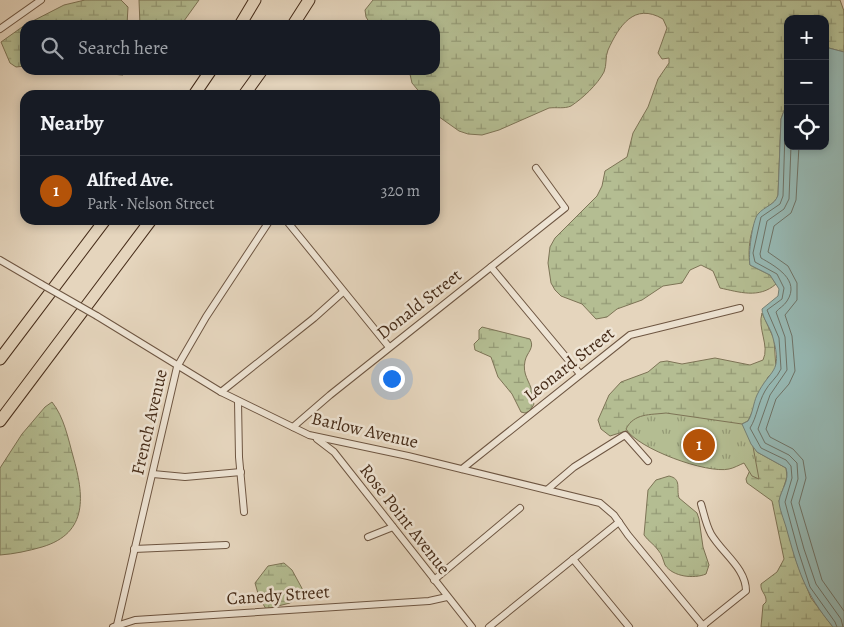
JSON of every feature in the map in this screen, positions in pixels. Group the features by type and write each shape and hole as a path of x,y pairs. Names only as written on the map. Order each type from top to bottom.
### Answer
{"highway":[{"path":"243,20 255,0"},
{"path":"296,20 309,0"},
{"path":"197,90 208,75"},
{"path":"248,90 258,75"},
{"path":"0,358 101,225"},
{"path":"0,421 148,225"}],"street":[{"path":"0,29 41,0"},
{"name":"Donald Street","path":"293,426 389,347 565,208 536,168"},
{"name":"French Avenue","path":"115,626 153,474 177,367 206,317 267,225"},
{"path":"290,225 389,347"},
{"name":"Barlow Avenue","path":"0,260 221,392 309,435 548,489 600,503 619,522 702,627"},
{"path":"492,267 580,374"},
{"path":"221,392 314,318 343,292"},
{"name":"Leonard Street","path":"462,469 634,333 740,308"},
{"path":"238,401 240,472 244,512"},
{"name":"Rose Point Avenue","path":"309,435 322,442 334,452 472,627"},
{"path":"548,489 574,467 625,435 648,460"},
{"path":"153,474 185,477 240,472"},
{"path":"701,504 711,534 742,574 746,584 746,591 702,627"},
{"path":"434,580 520,508"},
{"path":"489,627 619,522"},
{"path":"368,537 393,528"},
{"path":"134,549 226,545"},
{"path":"573,559 629,627"},
{"name":"Canedy Street","path":"115,626 135,620 428,600 447,597"}],"green space":[{"path":"85,0 121,0 128,7 127,20 35,20 64,5"},
{"path":"139,0 199,0 185,20 140,20"},
{"path":"373,0 840,0 844,11 844,52 829,48 829,15 784,15 784,111 781,119 778,195 775,201 756,220 751,235 749,251 750,265 770,275 776,284 763,292 756,293 720,288 713,271 701,265 690,270 682,283 663,286 642,300 617,309 607,317 596,319 582,304 561,296 551,283 548,263 550,247 555,238 597,196 602,186 605,171 627,157 633,133 648,107 658,79 669,63 669,58 662,59 658,53 667,28 663,19 653,14 644,13 629,19 617,33 608,50 605,69 598,82 571,106 549,108 499,130 482,135 459,131 440,118 440,90 418,90 412,83 410,75 440,75 440,20 368,20 365,10"},
{"path":"20,29 20,67 16,67 10,63 1,42"},
{"path":"762,313 774,339 776,369 768,377 748,421 742,424 757,452 786,468 787,477 779,501 797,563 811,598 833,627 761,627 763,605 766,602 766,597 761,584 777,572 784,559 772,501 747,483 746,479 751,468 750,462 626,431 610,436 601,429 598,420 609,395 621,382 648,372 660,362 667,361 682,364 715,358 750,365 763,360 765,349 761,325"},
{"path":"482,327 530,339 532,345 524,366 534,404 530,411 521,412 512,394 498,377 491,357 475,350 474,344 479,339 479,330"},
{"path":"52,402 60,414 77,471 80,498 79,511 75,522 68,532 57,541 32,550 0,555 0,468 22,434 45,407"},
{"path":"666,413 749,425 759,479 752,476 744,463 731,469 719,470 690,464 658,452 633,437 626,429 638,417"},
{"path":"669,476 676,479 679,498 697,513 699,519 703,547 709,565 706,574 701,576 690,577 673,572 665,565 655,546 644,535 648,490 656,480"},
{"path":"284,563 292,570 304,592 290,603 266,609 259,597 255,583 268,566"}],"water":[{"path":"829,48 844,52 844,627 833,627 815,603 798,568 779,504 787,477 786,468 757,452 751,444 742,424 750,418 757,395 774,370 777,358 772,334 763,316 762,309 778,296 779,289 770,275 750,265 750,254 752,231 756,218 761,211 775,201 778,195 781,119 784,111 784,150 829,150"}],"place":[{"name":"Alfred Ave.","path":"699,445"}]}
